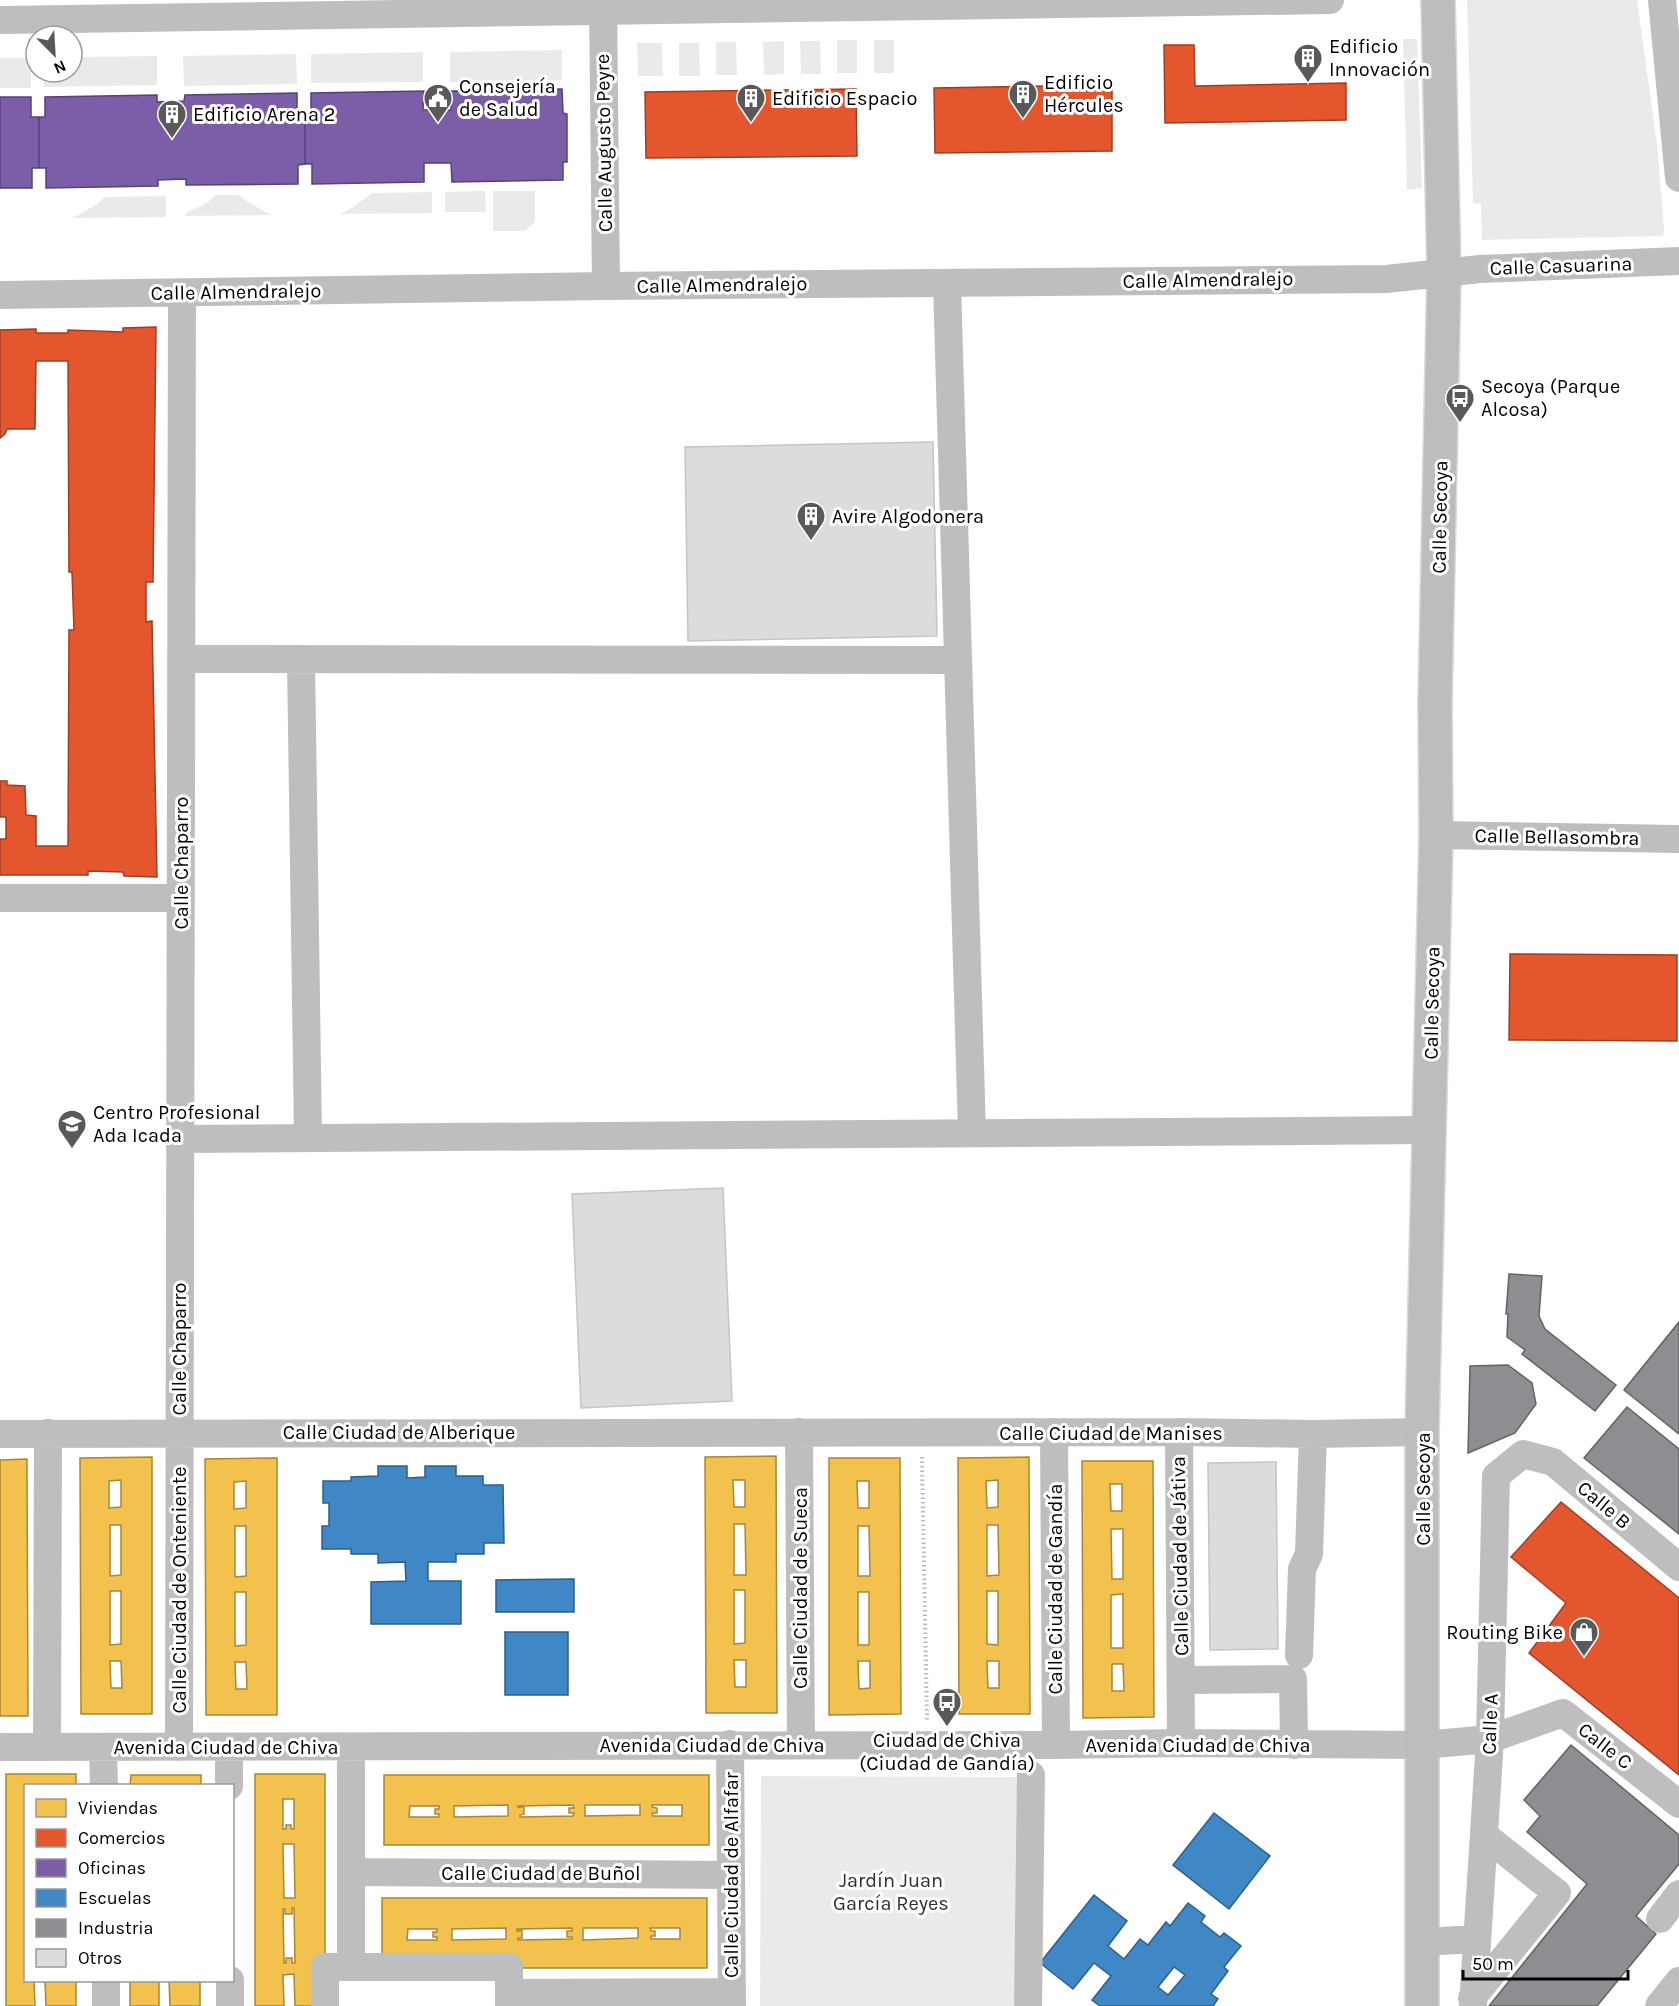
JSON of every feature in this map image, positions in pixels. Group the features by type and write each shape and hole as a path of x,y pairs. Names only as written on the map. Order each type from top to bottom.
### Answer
{"main road":[{"name":"Calle Secoya","path":"1422,2006 1422,1432 1436,835 1435,734 1444,273 1438,0"}],"street":[{"path":"0,20 603,5 1330,0"},
{"name":"Calle Augusto Peyre","path":"603,5 606,286"},
{"path":"1668,7 1678,163"},
{"name":"Calle Casuarina","path":"1444,273 1480,269 1679,261"},
{"name":"Calle Almendralejo","path":"0,294 1386,279 1444,273"},
{"path":"947,283 972,1133"},
{"name":"Calle Chaparro","path":"179,1447 182,293"},
{"path":"181,659 958,660"},
{"path":"302,659 308,1138"},
{"name":"Calle Bellasombra","path":"1436,835 1679,839"},
{"path":"0,898 181,898"},
{"path":"180,1139 1429,1130"},
{"name":"Calle Ciudad de Manises","path":"799,1446 921,1432 1313,1434 1422,1432"},
{"name":"Calle Ciudad de Gandía","path":"1054,1432 1056,1745"},
{"name":"Calle Ciudad de Játiva","path":"1179,1432 1181,1743"},
{"path":"47,1747 48,1433"},
{"name":"Calle Ciudad de Alberique","path":"0,1434 48,1433 179,1447 799,1446"},
{"path":"1299,1655 1302,1569 1309,1554 1313,1434"},
{"name":"Calle Ciudad de Sueca","path":"799,1446 801,1745"},
{"name":"Calle Ciudad de Onteniente","path":"179,1447 179,1747"},
{"name":"Calle B","path":"1523,1454 1553,1462 1679,1567"},
{"name":"Calle A","path":"1473,2002 1490,1739 1496,1476 1523,1454"},
{"name":"Calle Ciudad de Játiva","path":"1182,1680 1293,1679 1294,1745"},
{"name":"Calle C","path":"1490,1739 1563,1713 1679,1804"},
{"name":"Avenida Ciudad de Chiva","path":"0,1747 1181,1743 1423,1745 1490,1739"},
{"name":"Calle Ciudad de Alfafar","path":"730,1744 732,1999"},
{"path":"104,1747 104,1784"},
{"path":"229,1747 229,1784"},
{"path":"351,1747 351,1967"},
{"path":"1028,2006 1031,1775"},
{"path":"1473,2002 1557,1893 1484,1834"},
{"name":"Calle Ciudad de Buñol","path":"351,1872 731,1875"},
{"path":"1660,1919 1679,1894"},
{"path":"1422,1942 1477,1939"},
{"path":"325,2006 325,1967 509,1966 509,2000 732,1999"},
{"path":"1659,2006 1679,1981"},
{"path":"106,1982 106,2006"},
{"path":"230,1982 230,2006"}],"path":[{"path":"921,1432 928,1745"}],"green space":[{"path":"1467,0 1637,0 1657,144 1663,236 1482,240 1481,204 1473,203"},
{"path":"1403,39 1417,39 1422,188 1407,190"},
{"path":"837,40 857,40 857,73 837,73"},
{"path":"874,40 894,40 894,73 874,73"},
{"path":"784,41 784,74 764,75 763,42"},
{"path":"800,41 820,41 821,74 801,74"},
{"path":"716,42 736,42 737,75 716,75"},
{"path":"637,43 662,43 663,76 638,76"},
{"path":"679,43 699,43 700,76 679,76"},
{"path":"562,50 562,80 450,82 450,52"},
{"path":"423,52 423,82 311,83 311,54"},
{"path":"296,54 297,84 184,86 183,56"},
{"path":"157,56 157,85 44,87 44,84 84,84 84,57"},
{"path":"0,58 24,58 24,84 31,84 31,88 0,88"},
{"path":"485,191 486,212 445,212 445,192"},
{"path":"493,191 535,191 535,222 525,231 493,231"},
{"path":"432,192 432,213 340,214 372,193"},
{"path":"216,195 239,195 271,215 186,216 186,213 207,203"},
{"path":"166,196 166,217 72,218 96,205 105,197"},
{"name":"Jardín Juan García Reyes","path":"761,1776 1022,1777 1021,2006 760,2006"}],"building: Viviendas":[{"path":"776,1456 777,1713 706,1713 705,1457","holes":["733,1480 745,1480 745,1507 734,1507","734,1524 745,1524 746,1575 734,1575","734,1590 745,1590 745,1643 734,1644","734,1660 746,1660 746,1687 735,1687"]},
{"path":"152,1457 152,1714 81,1714 80,1458","holes":["121,1480 121,1507 109,1508 109,1481","110,1525 121,1525 121,1575 110,1576","110,1591 121,1591 121,1644 110,1645","110,1661 121,1661 122,1688 111,1688"]},
{"path":"1029,1457 1030,1714 959,1714 958,1458","holes":["998,1480 998,1507 987,1508 986,1481","987,1525 998,1525 999,1575 987,1576","987,1591 998,1591 998,1645 987,1644","987,1661 999,1661 999,1688 988,1688"]},
{"path":"277,1458 277,1715 206,1715 205,1459","holes":["246,1481 246,1508 234,1509 234,1482","235,1526 246,1526 246,1576 235,1577","235,1592 246,1592 246,1645 235,1646","235,1662 246,1662 247,1689 236,1689"]},
{"path":"829,1458 900,1458 901,1714 829,1715","holes":["857,1481 869,1481 869,1508 858,1508","858,1526 869,1526 870,1576 858,1576","858,1592 869,1592 869,1645 858,1645","858,1661 870,1661 870,1688 859,1689"]},
{"path":"27,1459 28,1716 0,1716 0,1460"},
{"path":"1082,1461 1153,1461 1154,1717 1083,1718","holes":["1110,1484 1122,1484 1122,1511 1111,1511","1111,1529 1123,1529 1123,1579 1112,1579","1123,1594 1123,1648 1111,1648 1111,1595","1112,1664 1123,1664 1124,1691 1112,1691"]},
{"path":"6,1774 76,1774 76,1784 24,1784 24,1982 34,1982 35,2006 6,2006"},
{"path":"255,1774 325,1774 325,2006 295,2006 294,1974 283,1975 284,2006 255,2006","holes":["283,1799 294,1799 294,1829 291,1829 291,1825 286,1825 286,1829 283,1829","283,1844 294,1844 295,1898 284,1898","292,1908 294,1908 295,1963 292,1963 292,1958 286,1958 286,1963 284,1963 283,1909 285,1909 285,1914 292,1914"]},
{"path":"131,1775 201,1775 201,1784 130,1784"},
{"path":"384,1775 709,1775 709,1845 384,1845","holes":["508,1805 508,1816 454,1817 454,1806","573,1805 574,1808 569,1808 569,1813 574,1813 573,1816 520,1817 524,1814 524,1807 518,1807","585,1805 640,1805 640,1815 585,1816","652,1805 682,1805 682,1816 653,1816 652,1813 657,1813 657,1808","410,1806 439,1806 439,1809 435,1809 435,1814 439,1814 439,1817 409,1817"]},
{"path":"382,1898 707,1898 707,1968 382,1968","holes":["506,1928 506,1939 452,1940 452,1929","572,1928 572,1931 567,1931 567,1937 572,1937 572,1939 518,1940 522,1938 522,1930 517,1931 517,1929","583,1928 638,1928 638,1938 583,1940","650,1928 680,1928 680,1939 651,1939 651,1936 655,1936 655,1931 651,1931","408,1929 437,1929 437,1932 433,1932 433,1937 437,1937 437,1940 407,1940"]},
{"path":"45,1982 76,1982 76,2006 46,2006"},
{"path":"130,1982 159,1982 159,2006 130,2006"},
{"path":"169,1982 200,1982 200,2006 170,2006"}],"building: Comercios":[{"name":"Edificio Innovación","path":"1164,45 1194,45 1195,86 1346,83 1346,120 1165,123"},
{"name":"Edificio Hércules","path":"1112,85 1112,151 935,153 934,88"},
{"name":"Edificio Espacio","path":"856,89 857,156 646,158 645,92"},
{"path":"156,327 153,582 146,582 146,622 152,621 157,877 124,876 123,872 88,871 88,875 0,875 0,839 6,839 6,817 0,817 0,781 7,781 7,785 25,786 26,815 36,816 36,846 68,846 69,630 74,630 72,572 69,572 68,361 36,361 35,429 7,429 0,438 0,330 36,329 36,333 68,333 68,330 123,332 123,328"},
{"path":"1510,954 1677,955 1677,1041 1509,1040"},
{"path":"1561,1502 1679,1598 1679,1775 1529,1653 1566,1603 1511,1557"}],"building: Oficinas":[{"path":"562,89 563,113 567,114 567,162 563,162 563,180 452,182 451,163 424,163 424,182 312,184 312,164 305,164 305,112 311,112 311,93 424,91 423,110 451,110 451,91"},
{"name":"Edificio Arena 2","path":"297,93 297,112 305,112 305,164 298,165 298,184 186,185 186,179 158,180 158,186 46,188 46,168 39,168 39,117 45,117 45,97 157,95 157,102 184,101 185,95"},
{"path":"0,97 31,97 31,117 39,117 39,168 32,168 32,188 0,188"}],"building: Escuelas":[{"path":"378,1466 407,1466 407,1478 425,1477 425,1466 456,1466 456,1476 483,1476 483,1485 503,1485 504,1543 484,1543 484,1554 456,1554 456,1562 428,1562 428,1581 461,1581 461,1624 371,1624 371,1582 406,1581 405,1562 378,1563 378,1554 351,1554 351,1549 322,1549 322,1526 329,1526 329,1503 323,1503 323,1481 351,1481 351,1477 378,1476"},
{"path":"574,1579 574,1612 496,1612 496,1580"},
{"path":"505,1632 568,1632 568,1695 505,1695"},
{"path":"1214,1813 1270,1856 1229,1909 1173,1865"},
{"path":"1094,1895 1127,1921 1108,1946 1124,1959 1140,1939 1148,1945 1166,1922 1170,1926 1188,1903 1205,1916 1201,1922 1220,1937 1224,1933 1241,1946 1224,1967 1228,1971 1211,1994 1218,1999 1213,2006 1100,2006 1092,2000 1111,1976 1094,1963 1073,1989 1040,1963","holes":["1174,1967 1185,1975 1168,1995 1158,1987"]}],"building: Industria":[{"path":"1509,1274 1542,1276 1539,1316 1545,1329 1616,1385 1595,1411 1522,1354 1525,1350 1507,1337"},
{"path":"1679,1322 1679,1434 1624,1390"},
{"path":"1508,1365 1532,1383 1536,1404 1515,1433 1468,1453 1470,1366"},
{"path":"1627,1407 1679,1449 1679,1534 1584,1458"},
{"path":"1571,1745 1679,1835 1679,1864 1636,1916 1656,1934 1597,2006 1489,2006 1587,1884 1527,1832 1540,1816 1524,1800"}],"building: Otros":[{"name":"Avire Algodonera","path":"933,442 937,636 688,641 685,447"},
{"path":"723,1188 732,1401 581,1408 572,1194"},
{"path":"1276,1462 1278,1649 1210,1650 1208,1463"}],"place":[{"name":"Edificio Innovación","path":"1308,84"},
{"name":"Edificio Hércules","path":"1023,120"},
{"name":"Consejería de Salud","path":"438,124"},
{"name":"Edificio Espacio","path":"751,124"},
{"name":"Edificio Arena 2","path":"172,140"},
{"name":"Secoya (Parque Alcosa)","path":"1460,424"},
{"name":"Avire Algodonera","path":"811,542"},
{"name":"Centro Profesional Ada Icada","path":"72,1150"},
{"name":"Routing Bike","path":"1584,1658"},
{"name":"Ciudad de Chiva (Ciudad de Gandía)","path":"947,1728"}]}
